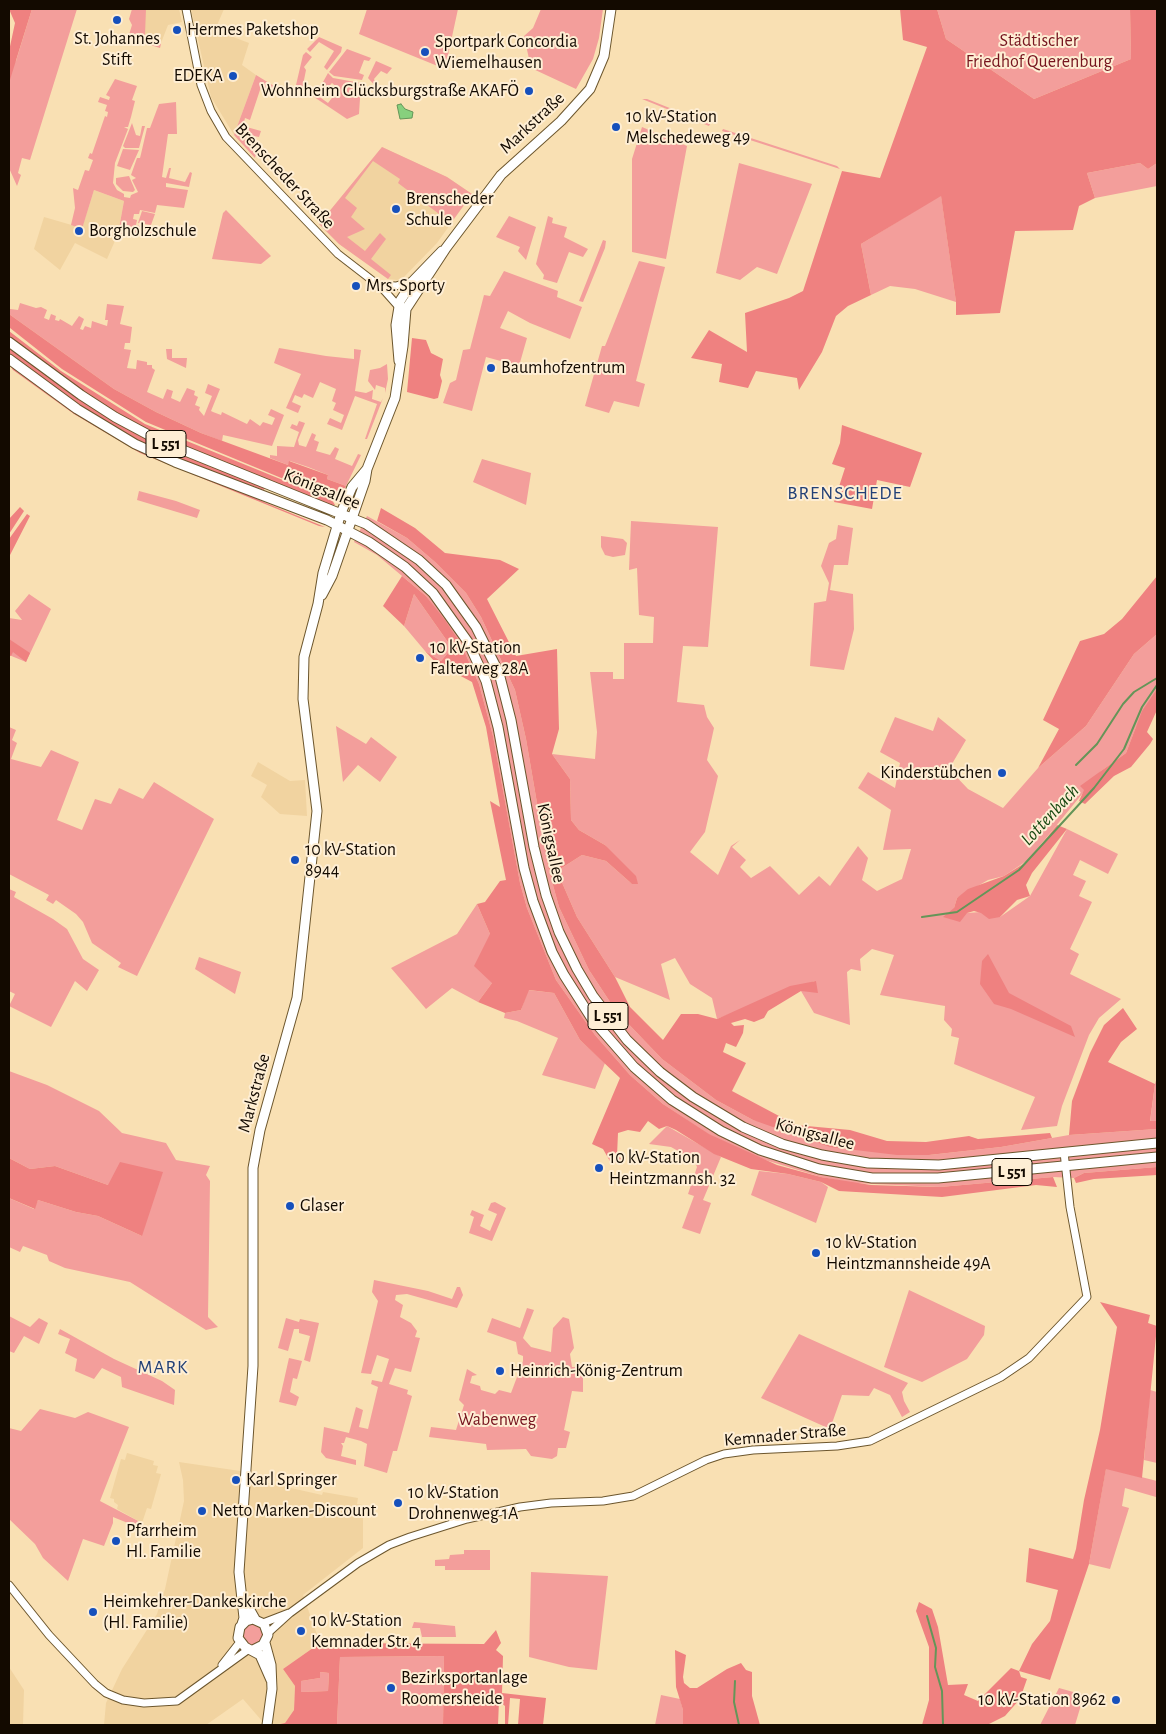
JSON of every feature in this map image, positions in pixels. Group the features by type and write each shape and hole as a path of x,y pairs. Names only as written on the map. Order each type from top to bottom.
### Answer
{"main road":[{"name":"Markstraße","path":"402,308 501,174 561,121 590,89 604,56 611,9"},
{"name":"Markstraße","path":"318,604 332,576 365,481 367,469 394,399 400,364 396,338 403,295 446,248"},
{"name":"Königsallee","path":"9,342 99,407 158,440 351,518 388,538 419,560 446,586 476,627 499,673 513,729 539,871 559,932 576,970 593,996 627,1040 660,1072 692,1097 743,1127 782,1144 837,1159 868,1163 912,1166 1157,1143"},
{"name":"Königsallee","path":"9,359 69,404 135,444 337,526 384,552 420,580 453,619 468,642 486,681 498,727 524,868 543,930 564,975 592,1019 621,1054 653,1084 702,1120 740,1141 781,1158 828,1171 872,1178 917,1180 1157,1158"},
{"name":"Markstraße","path":"242,1624 244,1618 239,1572 253,1382 254,1168 260,1130 297,998 317,811 303,700 302,672 318,604 322,573 340,514 352,487 367,469"},
{"name":"Markstraße","path":"242,1596 259,1621"},
{"path":"267,1725 272,1699 272,1665 265,1643 268,1633 259,1621 242,1624 238,1630 240,1642 260,1655 271,1680"},
{"path":"251,1649 265,1643"}],"street":[{"name":"Brenscheder Straße","path":"186,9 202,87 211,111 226,137 338,254 378,285 402,308"},
{"path":"378,285 396,286 414,281"},
{"path":"1064,1152 1064,1166"},
{"name":"Kemnader Straße","path":"268,1633 290,1613 372,1553 424,1532 520,1507 602,1501 633,1496 697,1464 724,1454 853,1444 886,1435 1018,1366 1048,1341 1086,1299 1064,1166"},
{"path":"9,1585 77,1665 95,1684 115,1697 144,1703 175,1702 251,1649"},
{"name":"Kemnader Straße","path":"259,1621 290,1613"},
{"path":"219,1670 240,1642"}],"shaded area":[{"path":"9,9 32,9 9,83 9,51 15,23"},
{"path":"145,9 179,9 182,22 168,25 161,43 145,35"},
{"path":"191,9 224,9 215,30 249,43 242,65 256,75 234,135 211,97"},
{"path":"900,9 937,9 946,39 1034,99 1131,59 1130,9 1157,9 1157,163 1148,169 1140,163 1087,173 1095,198 1079,206 1073,230 1015,231 1000,313 956,315 956,302 941,196 861,244 871,295 848,306 836,316 822,352 799,390 797,378 756,371 748,388 719,382 722,364 691,358 709,330 747,352 745,313 789,298 803,291 842,171 880,178 927,47 903,40"},
{"path":"401,104 405,109 413,112 412,118 400,119 397,105"},
{"name":"Brenscheder Schule","path":"382,147 447,177 472,194 437,243 403,278 397,280 388,279 339,244 319,224"},
{"name":"Borgholzschule","path":"94,190 124,201 118,234 107,259 75,243 60,270 34,249 44,217 82,228"},
{"path":"9,314 114,389 156,412 201,433 288,465 289,461 328,475 327,479 346,486 342,495 337,499 332,499 146,422 62,369 10,328"},
{"path":"9,331 61,371 145,424 332,500 335,505 328,505 134,425 83,393 9,338"},
{"path":"412,338 426,340 431,353 443,359 440,375 442,381 438,398 434,399 407,392"},
{"path":"9,347 97,410 265,487 264,490 176,459 137,441 63,396 9,355"},
{"path":"9,364 91,422 266,503 325,527 140,453 74,414 13,370"},
{"path":"842,425 922,453 910,487 877,480 872,509 834,502 845,468 832,464 840,443"},
{"path":"20,507 24,511 9,534 9,519"},
{"path":"381,508 415,528 445,553 500,560 519,569 487,599 516,656 557,649 559,729 552,754 570,779 571,820 579,830 605,845 636,876 638,884 632,884 606,861 582,855 557,871 577,917 615,977 630,1007 663,1040 681,1014 698,1014 717,1019 790,986 816,981 818,993 801,991 768,1011 764,1018 754,1022 745,1019 731,1023 734,1026 744,1025 743,1033 736,1047 726,1043 723,1052 746,1063 732,1091 796,1125 850,1130 887,1141 926,1142 969,1136 978,1139 1050,1133 1052,1138 1001,1147 929,1155 897,1155 830,1147 753,1120 716,1100 662,1059 616,1011 589,970 559,907 548,867 526,739 515,690 481,617 466,593 435,562 407,538 377,521"},
{"path":"27,514 30,516 9,557 9,539"},
{"path":"402,576 426,596 445,620 461,644 479,684 493,736 520,883 527,908 556,980 595,1035 630,1075 663,1104 709,1134 777,1165 821,1177 871,1185 940,1187 1053,1177 1057,1187 1036,1185 942,1197 839,1191 821,1182 788,1174 751,1169 714,1154 676,1130 667,1126 659,1129 648,1121 640,1132 628,1130 618,1133 617,1156 623,1159 621,1163 611,1163 603,1149 592,1144 620,1078 580,1040 554,993 529,990 521,1010 505,1013 478,1002 492,983 474,966 490,934 477,904 485,902 500,881 506,880 490,801 500,807 486,727 472,682 436,663 425,651 441,661 452,648 414,594 404,626 383,606"},
{"path":"1157,576 1157,634 1134,654 1086,726 1038,768 1059,729 1043,720 1080,641 1104,634 1122,619"},
{"path":"9,639 30,653 26,662 13,652 11,656 9,655"},
{"path":"1157,689 1157,710 1147,732 1153,739 1150,744 1131,767 1114,776 1085,804 1079,801 1084,790 1080,786 1126,753 1142,711"},
{"path":"258,762 290,781 305,780 307,816 280,814 261,797 267,785 251,776"},
{"path":"1057,825 1067,829 1032,873 1026,885 1030,896 1017,900 1000,917 989,919 981,913 974,911 967,913 960,922 943,917 954,908 957,898 968,889 1004,876 1028,861"},
{"path":"988,954 1009,993 1071,1026 1075,1037 1011,1009 994,1004 980,984 982,961"},
{"path":"1123,1008 1137,1029 1121,1042 1108,1062 1155,1084 1150,1121 1157,1121 1157,1129 1069,1135 1072,1101 1090,1053 1104,1025"},
{"path":"9,1158 30,1169 55,1166 108,1185 120,1162 163,1172 142,1236 98,1216 76,1212 38,1200 35,1209 9,1198"},
{"path":"1157,1167 1157,1175 1094,1179 1076,1183 1074,1178 1084,1173"},
{"path":"1100,1302 1150,1315 1148,1323 1157,1326 1142,1478 1106,1469 1089,1564 1050,1680 1019,1671 1032,1644 1050,1621 1058,1590 1026,1582 1029,1548 1073,1559 1076,1549 1084,1500 1100,1430 1117,1327"},
{"path":"127,1453 154,1461 153,1465 158,1466 156,1473 161,1474 151,1509 147,1508 142,1523 117,1509 118,1505 114,1502 114,1499 110,1498 121,1459 125,1460"},
{"path":"179,1462 247,1472 251,1479 322,1495 323,1492 358,1498 357,1504 363,1505 363,1548 303,1595 320,1643 283,1669 295,1686 294,1710 285,1723 275,1724 262,1721 243,1699 206,1725 104,1725 106,1703 122,1669 157,1614 165,1589 184,1501 183,1480"},
{"path":"919,1602 932,1609 938,1627 948,1685 968,1684 964,1695 978,1701 1011,1668 1019,1671 1021,1677 1027,1679 1020,1699 1005,1716 987,1725 922,1725 929,1700 929,1647 916,1611"},
{"path":"496,1630 501,1643 496,1650 503,1656 502,1693 546,1698 543,1725 518,1725 520,1699 510,1698 508,1725 505,1725 505,1706 499,1701 498,1725 443,1725 444,1656 340,1657 337,1725 275,1725 285,1723 294,1710 295,1686 283,1669 320,1643 484,1644","holes":["320,1672 329,1673 328,1691 301,1692 301,1681 320,1678"]},
{"path":"675,1650 686,1655 683,1677 684,1683 690,1688 697,1688 727,1669 741,1663 746,1670 752,1672 752,1696 760,1725 683,1725 683,1710 676,1687"},
{"path":"9,1667 24,1690 23,1725 9,1725"}],"green space":[{"path":"32,9 77,9 30,160 22,158 18,173 21,175 17,186 9,168 9,64 16,61"},
{"path":"132,9 146,9 145,35 161,44 160,48 128,38 132,25 129,19"},
{"name":"Sportpark Concordia Wiemelhausen","path":"367,9 458,9 445,69 359,34"},
{"path":"541,9 603,9 599,38 593,59 576,89 531,68 524,36 533,28"},
{"name":"Städtischer Friedhof Querenburg","path":"937,9 1130,9 1131,59 1034,99 946,39"},
{"path":"319,37 342,47 341,52 327,70 324,67 334,51 319,42 310,52 307,49"},
{"path":"347,49 371,58 369,61 364,60 359,73 364,75 362,80 334,76 329,72"},
{"path":"306,52 312,57 304,67 306,70 303,85 328,103 339,89 332,83 327,88 325,86 323,82 328,73 333,78 361,83 359,114 347,119 296,85 303,55"},
{"path":"376,61 392,68 387,74 381,71 374,79 379,90 368,78"},
{"path":"256,75 279,89 278,92 261,87 250,120 245,118 243,126 261,131 259,137 254,136 252,141 258,143 255,158 234,135"},
{"path":"115,79 137,86 132,100 135,101 128,127 124,127 128,129 115,163 113,183 117,190 124,194 124,197 130,198 131,195 138,192 132,180 136,178 131,175 137,158 140,158 147,128 150,128 159,104 176,102 177,134 168,134 162,177 166,178 169,168 171,168 169,178 185,182 190,172 192,173 189,187 166,183 166,187 188,190 184,208 157,205 155,213 140,210 139,214 134,214 133,219 137,220 136,225 151,229 153,232 152,237 118,234 124,201 94,190 82,229 71,225 75,208 73,188 78,190 85,170 89,171 93,160 88,158 90,153 92,154 105,116 107,117 108,112 105,111 107,105 98,102 100,97 109,100 110,97 106,95"},
{"path":"642,99 647,99 710,124 709,126"},
{"path":"132,123 136,135 140,136 142,126 145,126 139,148 125,148 123,146"},
{"path":"642,127 687,146 666,259 632,252 632,159"},
{"path":"723,129 837,166 840,169 722,131"},
{"path":"382,147 447,177 472,194 451,223 398,183 400,179 373,161 345,198 357,208 351,217 365,229 347,237 365,251 380,233 386,239 371,259 391,275 388,279 339,244 319,224"},
{"path":"123,149 139,150 130,170 117,166"},
{"path":"739,163 812,184 777,274 757,267 740,280 716,273"},
{"path":"1140,163 1148,169 1157,163 1157,186 1095,198 1087,173"},
{"path":"129,176 135,190 133,192 123,191 116,184 116,178"},
{"path":"941,195 956,302 915,289 890,286 871,295 861,244"},
{"path":"226,210 271,256 261,264 212,259 223,213"},
{"path":"142,211 155,214 151,225 138,223"},
{"path":"509,216 536,227 526,260 518,251 520,247 496,237"},
{"path":"548,216 553,218 552,223 567,227 564,237 588,249 583,257 569,252 557,283 543,279 544,275 536,264"},
{"path":"603,240 606,241 605,248 583,302 579,301"},
{"path":"639,261 665,267 636,381 645,384 639,407 614,401 609,413 585,406 602,346 605,346"},
{"path":"504,271 558,291 557,297 582,307 570,339 530,323 508,311 500,328 527,338 519,366 486,357 472,411 443,403 450,383 456,380 463,350 470,349 484,295 490,296"},
{"path":"20,303 36,308 41,307 47,310 44,318 49,320 51,314 56,316 55,320 59,321 60,319 72,326 79,316 84,319 80,329 83,330 85,326 91,328 92,321 107,326 108,320 105,320 107,304 124,306 120,324 132,327 130,343 125,343 124,349 131,350 127,368 136,369 137,360 147,362 147,365 152,365 152,368 155,370 147,392 163,399 167,389 173,391 171,398 180,402 187,388 195,391 194,395 198,397 195,405 200,407 199,410 204,416 212,396 205,393 208,384 220,389 211,411 221,415 222,412 247,424 250,419 260,426 263,422 272,425 275,418 268,415 271,409 284,415 272,446 223,435 222,441 156,412 114,389 9,314 10,309 18,310"},
{"path":"279,348 354,359 354,349 361,350 355,391 366,393 373,390 372,399 381,402 383,398 367,439 365,439 377,404 355,396 342,430 327,424 330,418 341,423 344,415 333,410 336,403 332,401 336,389 320,382 313,398 304,394 302,398 295,395 292,402 301,406 298,413 286,408 301,374 274,363"},
{"path":"166,349 172,349 172,358 187,358 186,368 167,359"},
{"path":"387,364 388,379 385,393 385,388 376,385 375,390 368,381 370,370"},
{"path":"299,421 305,423 298,440 299,445 306,447 312,433 316,435 314,440 319,442 316,451 330,455 335,447 339,449 335,459 352,466 358,454 361,455 346,486 327,479 328,475 308,467 290,461 288,465 270,458 270,455 277,456 277,446 294,447 299,432 290,428 292,424 297,426"},
{"path":"482,459 531,473 526,505 473,482"},
{"path":"139,491 200,510 197,518 137,500"},
{"path":"367,516 407,538 435,562 466,593 481,617 515,690 526,739 548,867 559,907 589,970 616,1011 662,1059 716,1100 753,1120 929,1155 1001,1147 1069,1135 1157,1129 1157,1167 1084,1173 1074,1178 1053,1177 940,1187 852,1183 821,1177 762,1159 708,1134 663,1104 630,1075 595,1035 556,980 527,908 520,883 493,736 479,684 461,644 426,596 377,555 354,542"},
{"path":"631,521 718,527 708,647 683,646 677,702 704,705 707,717 714,728 707,760 718,776 705,832 690,852 718,875 731,846 740,840 732,847 746,860 740,867 751,878 770,866 799,895 819,876 830,886 858,846 868,858 862,880 877,891 902,879 911,849 883,850 891,810 858,788 868,772 895,788 900,763 880,752 895,717 933,731 938,717 966,740 949,769 968,789 1003,808 1038,768 1086,726 1134,654 1157,634 1157,692 1136,727 1126,753 1101,771 1028,860 1004,876 988,880 957,898 954,908 967,913 981,912 1000,917 1030,896 1067,829 1118,854 1108,874 1080,860 1073,875 1086,881 1079,896 1092,902 1070,949 1079,954 1070,974 1121,999 1099,1018 1089,1035 1062,1106 1057,1126 1021,1130 1035,1097 954,1064 959,1038 951,1036 952,1029 944,1020 945,1006 880,995 894,955 872,949 860,959 861,971 851,969 847,972 850,1025 814,1013 801,991 815,981 717,1019 712,998 690,984 675,958 661,964 670,1000 615,977 577,917 557,871 582,855 606,861 632,884 605,845 579,830 571,820 570,779 552,754 595,759 597,732 590,672 613,672 613,679 624,679 624,643 653,643 654,617 639,615 637,568 629,570"},
{"path":"838,525 853,528 848,565 834,565 830,590 853,594 854,629 844,670 810,666 814,603 826,601 829,583 821,566 829,543 836,539"},
{"path":"601,536 623,539 627,543 625,555 613,557 605,555 601,547"},
{"path":"29,594 51,609 26,662 9,655 9,618 22,620 15,611"},
{"path":"414,594 452,648 441,661 425,651 404,626"},
{"path":"336,726 366,744 371,737 397,757 380,782 358,765 343,782"},
{"path":"9,727 16,730 12,740 17,743 11,759 41,767 51,750 79,762 57,820 82,830 95,799 111,804 119,788 143,799 154,782 214,819 137,976 118,967 121,963 92,943 83,922 76,914 56,900 53,904 46,900 49,895 9,874"},
{"path":"9,889 16,892 14,897 67,929 83,959 99,970 87,991 75,981 51,1027 9,1006 15,994 9,991"},
{"path":"477,904 490,934 492,983 478,1002 452,988 426,1009 391,968 457,934"},
{"path":"199,957 241,972 235,994 195,969"},
{"path":"528,990 554,993 580,1040 605,1063 595,1089 542,1075 558,1038 517,1021 504,1018 505,1013 521,1010"},
{"path":"9,1071 47,1085 99,1111 122,1133 166,1143 176,1160 210,1166 206,1175 210,1181 208,1317 218,1327 206,1330 130,1282 65,1268 49,1261 47,1255 23,1246 20,1252 9,1247 9,1198 34,1209 38,1200 76,1212 98,1216 142,1236 108,1185 55,1166 30,1169 9,1158"},
{"path":"1157,1077 1157,1121 1150,1122 1155,1084"},
{"path":"667,1126 721,1157 703,1200 711,1203 700,1234 682,1228 694,1196 688,1194 697,1167 694,1160 671,1147 649,1144"},
{"path":"759,1171 788,1174 821,1182 828,1187 816,1223 751,1195"},
{"path":"495,1202 506,1208 492,1241 469,1233 474,1217 470,1215 472,1210 484,1215 480,1226 490,1231 497,1214 488,1210 491,1203"},
{"path":"374,1280 428,1291 452,1299 457,1287 460,1287 463,1295 457,1308 407,1294 396,1295 395,1300 403,1305 400,1317 411,1323 417,1331 415,1337 420,1338 411,1372 395,1368 389,1384 408,1390 407,1394 412,1396 397,1451 393,1451 387,1473 364,1466 367,1444 361,1441 346,1437 344,1443 341,1443 343,1446 341,1456 356,1460 356,1465 326,1458 321,1452 324,1427 349,1433 356,1407 363,1410 359,1427 368,1429 378,1387 371,1384 372,1380 382,1382 389,1359 377,1355 371,1374 361,1373 378,1301 372,1292"},
{"path":"909,1290 985,1326 984,1335 967,1359 922,1382 884,1367"},
{"name":"Wabenweg","path":"527,1308 534,1310 523,1338 531,1347 551,1352 553,1328 563,1317 569,1319 574,1348 570,1354 572,1367 575,1367 576,1372 583,1377 583,1392 572,1391 564,1430 570,1432 566,1448 558,1448 557,1456 552,1459 531,1456 526,1449 487,1450 486,1444 429,1437 431,1427 456,1430 464,1405 459,1400 467,1369 477,1375 472,1376 470,1383 480,1386 481,1390 495,1394 499,1390 511,1393 523,1361 523,1356 518,1354 516,1342 487,1332 492,1318 520,1328"},
{"path":"9,1316 30,1327 39,1318 48,1323 39,1344 24,1336 14,1353 9,1351"},
{"path":"286,1318 299,1322 300,1319 319,1323 310,1362 304,1360 310,1336 299,1333 299,1329 294,1329 288,1351 278,1348"},
{"path":"60,1329 114,1359 162,1381 175,1390 174,1405 122,1387 121,1377 102,1368 94,1379 75,1371 77,1359 65,1353 70,1339 58,1334"},
{"path":"799,1334 908,1383 902,1392 910,1412 902,1417 890,1395 874,1388 869,1396 842,1395 830,1429 761,1398"},
{"path":"289,1358 302,1361 297,1379 293,1378 290,1392 299,1397 296,1406 279,1402"},
{"path":"1150,1390 1157,1392 1157,1463 1144,1460"},
{"path":"40,1409 75,1418 88,1412 129,1427 100,1501 142,1523 145,1530 113,1517 113,1523 104,1546 83,1539 68,1581 43,1558 35,1544 9,1519 9,1428 21,1431"},
{"path":"1106,1468 1157,1481 1156,1497 1125,1488 1122,1506 1129,1508 1110,1569 1089,1564"},
{"path":"464,1550 490,1550 490,1570 445,1570 445,1566 435,1566 435,1560 449,1559 450,1555 464,1554"},
{"path":"531,1572 608,1576 597,1670 569,1667 529,1657"},
{"path":"253,1622 263,1629 263,1641 252,1647 242,1641 242,1628"},
{"path":"414,1622 455,1626 456,1637 422,1637 420,1628 412,1628"},
{"name":"Bezirksportanlage Roomersheide","path":"444,1656 443,1725 337,1725 340,1657"},
{"path":"320,1672 329,1673 328,1691 301,1692 301,1681 320,1678"},
{"path":"1059,1688 1084,1695 1075,1725 1040,1725"},
{"path":"661,1695 680,1699 683,1710 683,1725 655,1725"}],"waterway":[{"name":"Lottenbach","path":"1076,765 1097,744 1123,704 1134,692 1157,678"},
{"name":"Lottenbach","path":"922,917 957,912 1019,870 1094,788 1124,749 1142,707 1157,685"},
{"path":"927,1616 936,1648 935,1667 942,1691 943,1725"},
{"path":"735,1681 734,1702 739,1725"}],"place":[{"name":"St. Johannes Stift","path":"117,20"},
{"name":"Hermes Paketshop","path":"177,30"},
{"name":"Sportpark Concordia Wiemelhausen","path":"425,52"},
{"name":"EDEKA","path":"233,76"},
{"name":"Wohnheim Glücksburgstraße AKAFÖ","path":"529,91"},
{"name":"10 kV-Station Melschedeweg 49","path":"616,127"},
{"name":"Brenscheder Schule","path":"396,209"},
{"name":"Borgholzschule","path":"79,231"},
{"name":"Mrs. Sporty","path":"356,286"},
{"name":"Baumhofzentrum","path":"491,368"},
{"name":"10 kV-Station Falterweg 28A","path":"420,658"},
{"name":"Kinderstübchen","path":"1002,773"},
{"name":"10 kV-Station 8944","path":"295,860"},
{"name":"10 kV-Station Heintzmannsh. 32","path":"599,1168"},
{"name":"Glaser","path":"290,1206"},
{"name":"10 kV-Station Heintzmannsheide 49A","path":"816,1253"},
{"name":"Heinrich-König-Zentrum","path":"500,1371"},
{"name":"Karl Springer","path":"236,1480"},
{"name":"10 kV-Station Drohnenweg 1A","path":"398,1503"},
{"name":"Netto Marken-Discount","path":"202,1511"},
{"name":"Pfarrheim Hl. Familie","path":"116,1541"},
{"name":"Heimkehrer-Dankeskirche (Hl. Familie)","path":"93,1612"},
{"name":"10 kV-Station Kemnader Str. 4","path":"301,1631"},
{"name":"Bezirksportanlage Roomersheide","path":"391,1688"},
{"name":"10 kV-Station 8962","path":"1116,1700"}],"district":[{"name":"BRENSCHEDE","path":"845,493"},
{"name":"MARK","path":"163,1367"}]}
